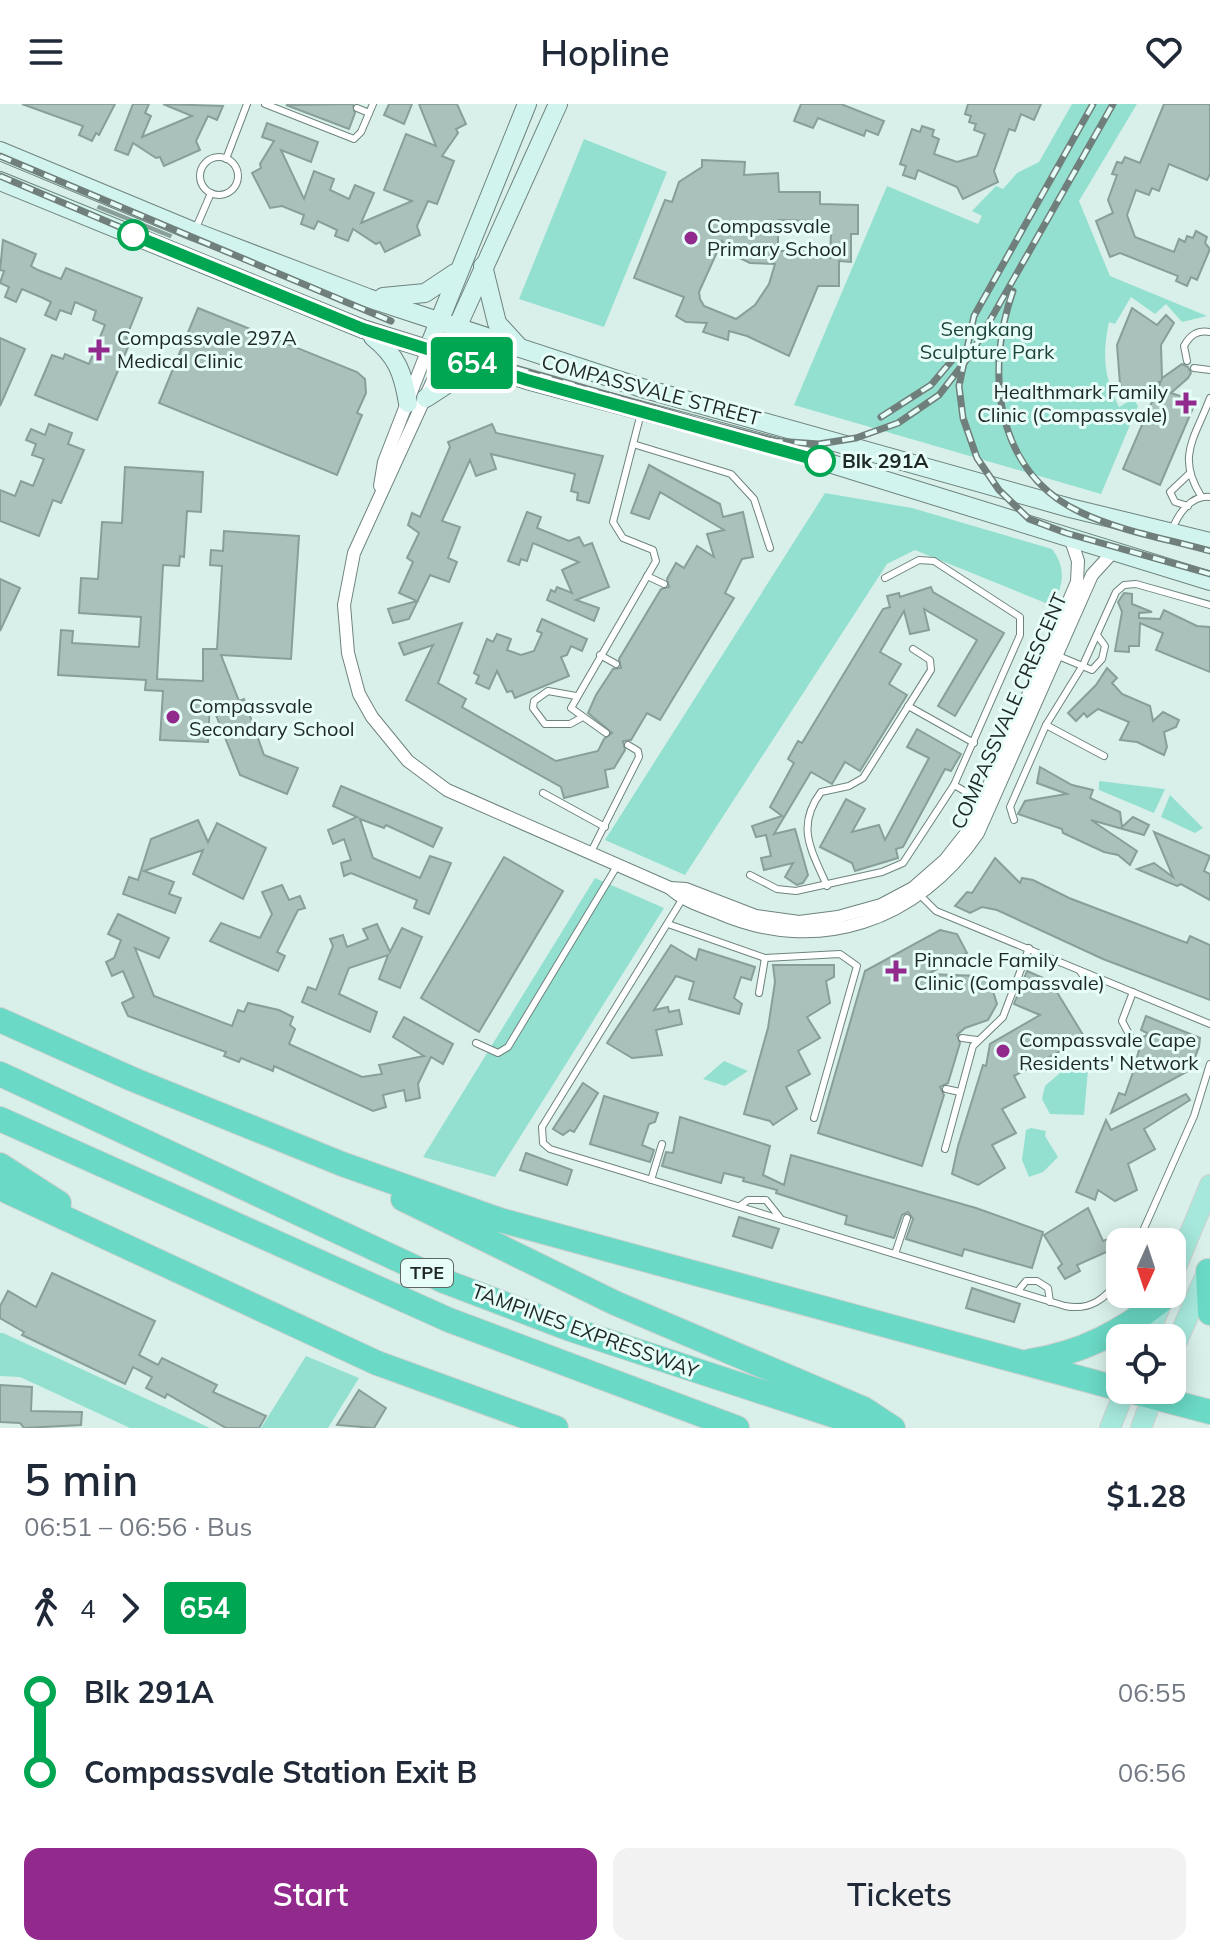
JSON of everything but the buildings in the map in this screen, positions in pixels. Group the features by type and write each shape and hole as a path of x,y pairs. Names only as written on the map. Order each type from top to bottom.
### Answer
{"highway":[{"path":"5,1021 132,1079 342,1164 500,1220 1106,1385"},
{"name":"TAMPINES EXPRESSWAY","path":"0,1074 444,1281 570,1329 872,1428"},
{"name":"TAMPINES EXPRESSWAY","path":"0,1119 449,1320 737,1428"},
{"path":"342,1164 409,1202 615,1303 864,1409 893,1428"},
{"path":"0,1165 73,1213 175,1271"},
{"path":"0,1188 377,1363 556,1428"},
{"path":"1209,1269 1210,1313"},
{"path":"1019,1362 1077,1351 1125,1329 1151,1308"},
{"path":"1186,1404 1210,1412"}],"main road":[{"path":"1186,1243 1210,1185"},
{"path":"1185,1324 1209,1269"},
{"path":"1110,1428 1119,1404"},
{"path":"1141,1428 1150,1404"}],"street":[{"path":"447,324 458,270 527,104"},
{"path":"436,352 447,324 482,265 558,104"},
{"name":"COMPASSVALE STREET","path":"0,151 195,232 368,298 520,348 783,428 1070,508 1172,530 1210,542"},
{"name":"COMPASSVALE STREET","path":"0,181 363,329 527,380 777,447 1210,581"},
{"path":"482,265 497,323 520,348"},
{"path":"368,298 425,293 438,287 458,270"},
{"path":"363,329 390,351 417,400 452,381 482,377 527,380"},
{"name":"COMPASSVALE CRESCENT","path":"436,352 395,467 379,493 354,553 344,605 348,653 359,694 372,717 408,761 447,790 684,894 729,908 799,922 838,917 916,892 965,852 1092,575 1113,552"},
{"name":"COMPASSVALE CRESCENT","path":"379,493 384,462 417,400 436,352"},
{"name":"COMPASSVALE CRESCENT","path":"1054,654 1077,582 1078,561 1071,540"}],"lane":[{"path":"226,159 247,104"},
{"path":"265,104 354,139 361,132 373,104"},
{"path":"357,108 369,113"},
{"path":"212,158 226,159 236,167 238,181 224,194 211,193 201,182 202,168 212,158"},
{"path":"195,232 211,193"},
{"path":"1187,361 1184,346 1189,337 1198,331 1210,332"},
{"path":"1194,368 1210,370 1210,378"},
{"path":"1201,496 1189,474 1186,456 1210,398"},
{"path":"606,733 571,708 656,561 656,552 623,538 613,522 642,409"},
{"path":"633,444 731,474 754,499 770,548"},
{"path":"1188,506 1175,502 1170,492 1189,474"},
{"path":"1172,530 1176,518 1188,506 1201,496 1210,497"},
{"path":"750,875 777,889 827,886 882,872 903,863 954,785 974,743 1020,635 1020,617 934,561 919,560 885,578"},
{"path":"647,576 664,584"},
{"path":"1014,820 1010,807 1046,725 1083,665 1116,592 1124,585 1136,584 1210,605"},
{"path":"1054,654 1092,670 1102,659 1105,646 1097,635"},
{"path":"827,886 806,838 806,826 821,792 849,786 864,771 908,706 932,664 913,649"},
{"path":"600,655 616,664"},
{"path":"576,696 548,691 540,694 533,708 545,724 557,726 581,718"},
{"path":"908,706 974,743"},
{"path":"1046,725 1104,756"},
{"path":"590,854 639,757 638,751 628,745"},
{"path":"954,785 988,804"},
{"path":"543,793 605,827"},
{"path":"476,1043 498,1053 508,1047 617,865"},
{"path":"916,892 936,911 1210,1024"},
{"path":"684,894 542,1127 543,1143 550,1149 1050,1302 1085,1308 1106,1295"},
{"path":"668,924 765,958 840,954 857,966 814,1118"},
{"path":"945,1149 977,1040 1003,1017 1029,948"},
{"path":"759,993 765,958"},
{"path":"1130,1036 1122,1021 1133,992"},
{"path":"962,1038 977,1040"},
{"path":"1144,1228 1194,1116 1210,1064"},
{"path":"946,1089 960,1092"},
{"path":"651,1180 662,1144"},
{"path":"740,1206 748,1200 766,1200 781,1219"},
{"path":"895,1254 907,1218"},
{"path":"1018,1291 1026,1281 1037,1281 1048,1288 1050,1302"}],"green space":[{"name":"Sengkang Sculpture Park","path":"1072,104 1137,104 1079,201 1110,276 1207,316 1182,322 1166,304 1155,314 1131,297 1115,324 1109,322 1105,355 1110,386 1119,407 1133,399 1138,406 1101,494 794,405 887,186 978,224 982,216 972,211 996,186 1003,189 1017,173 1039,162"},
{"path":"584,139 667,172 604,327 519,299"},
{"path":"825,493 912,508 1052,549 1062,570 1053,606 915,550 887,564 685,875 605,840"},
{"path":"1099,781 1165,789 1154,813 1099,790"},
{"path":"1170,795 1203,828 1195,833 1161,817"},
{"path":"595,878 664,908 495,1177 423,1157"},
{"path":"1089,1059 1084,1115 1050,1114 1042,1099 1045,1086 1075,1060"},
{"path":"724,1061 748,1071 725,1086 703,1079"},
{"path":"1026,1130 1046,1131 1045,1136 1058,1157 1043,1172 1029,1177 1022,1160"},
{"path":"0,1333 210,1428 130,1428 20,1377 0,1376"},
{"path":"306,1356 359,1378 328,1428 261,1428"}],"railway":[{"path":"1093,104 974,316 959,386 963,418 977,458 999,490 1029,519 1066,533 1210,574"},
{"path":"0,176 282,296 411,338 706,423 775,441 819,444 856,438 898,423 939,395 971,354 1113,104"},
{"path":"0,156 391,321"},
{"path":"1013,291 1004,321 999,385 1004,416 1014,445 1029,471 1051,494 1095,519 1210,551"},
{"path":"881,417 931,385 954,358"}],"bus line":[{"name":"654","path":"133,235 363,329 527,380 696,424 820,461"}],"place":[{"name":"Compassvale Primary School","path":"691,238"},
{"name":"Compassvale 297A Medical Clinic","path":"99,350"},
{"name":"Healthmark Family Clinic (Compassvale)","path":"1186,403"},
{"name":"Blk 291A","path":"820,461"},
{"name":"Compassvale Secondary School","path":"173,717"},
{"name":"Pinnacle Family Clinic (Compassvale)","path":"896,971"},
{"name":"Compassvale Cape Residents' Network","path":"1003,1051"}]}
